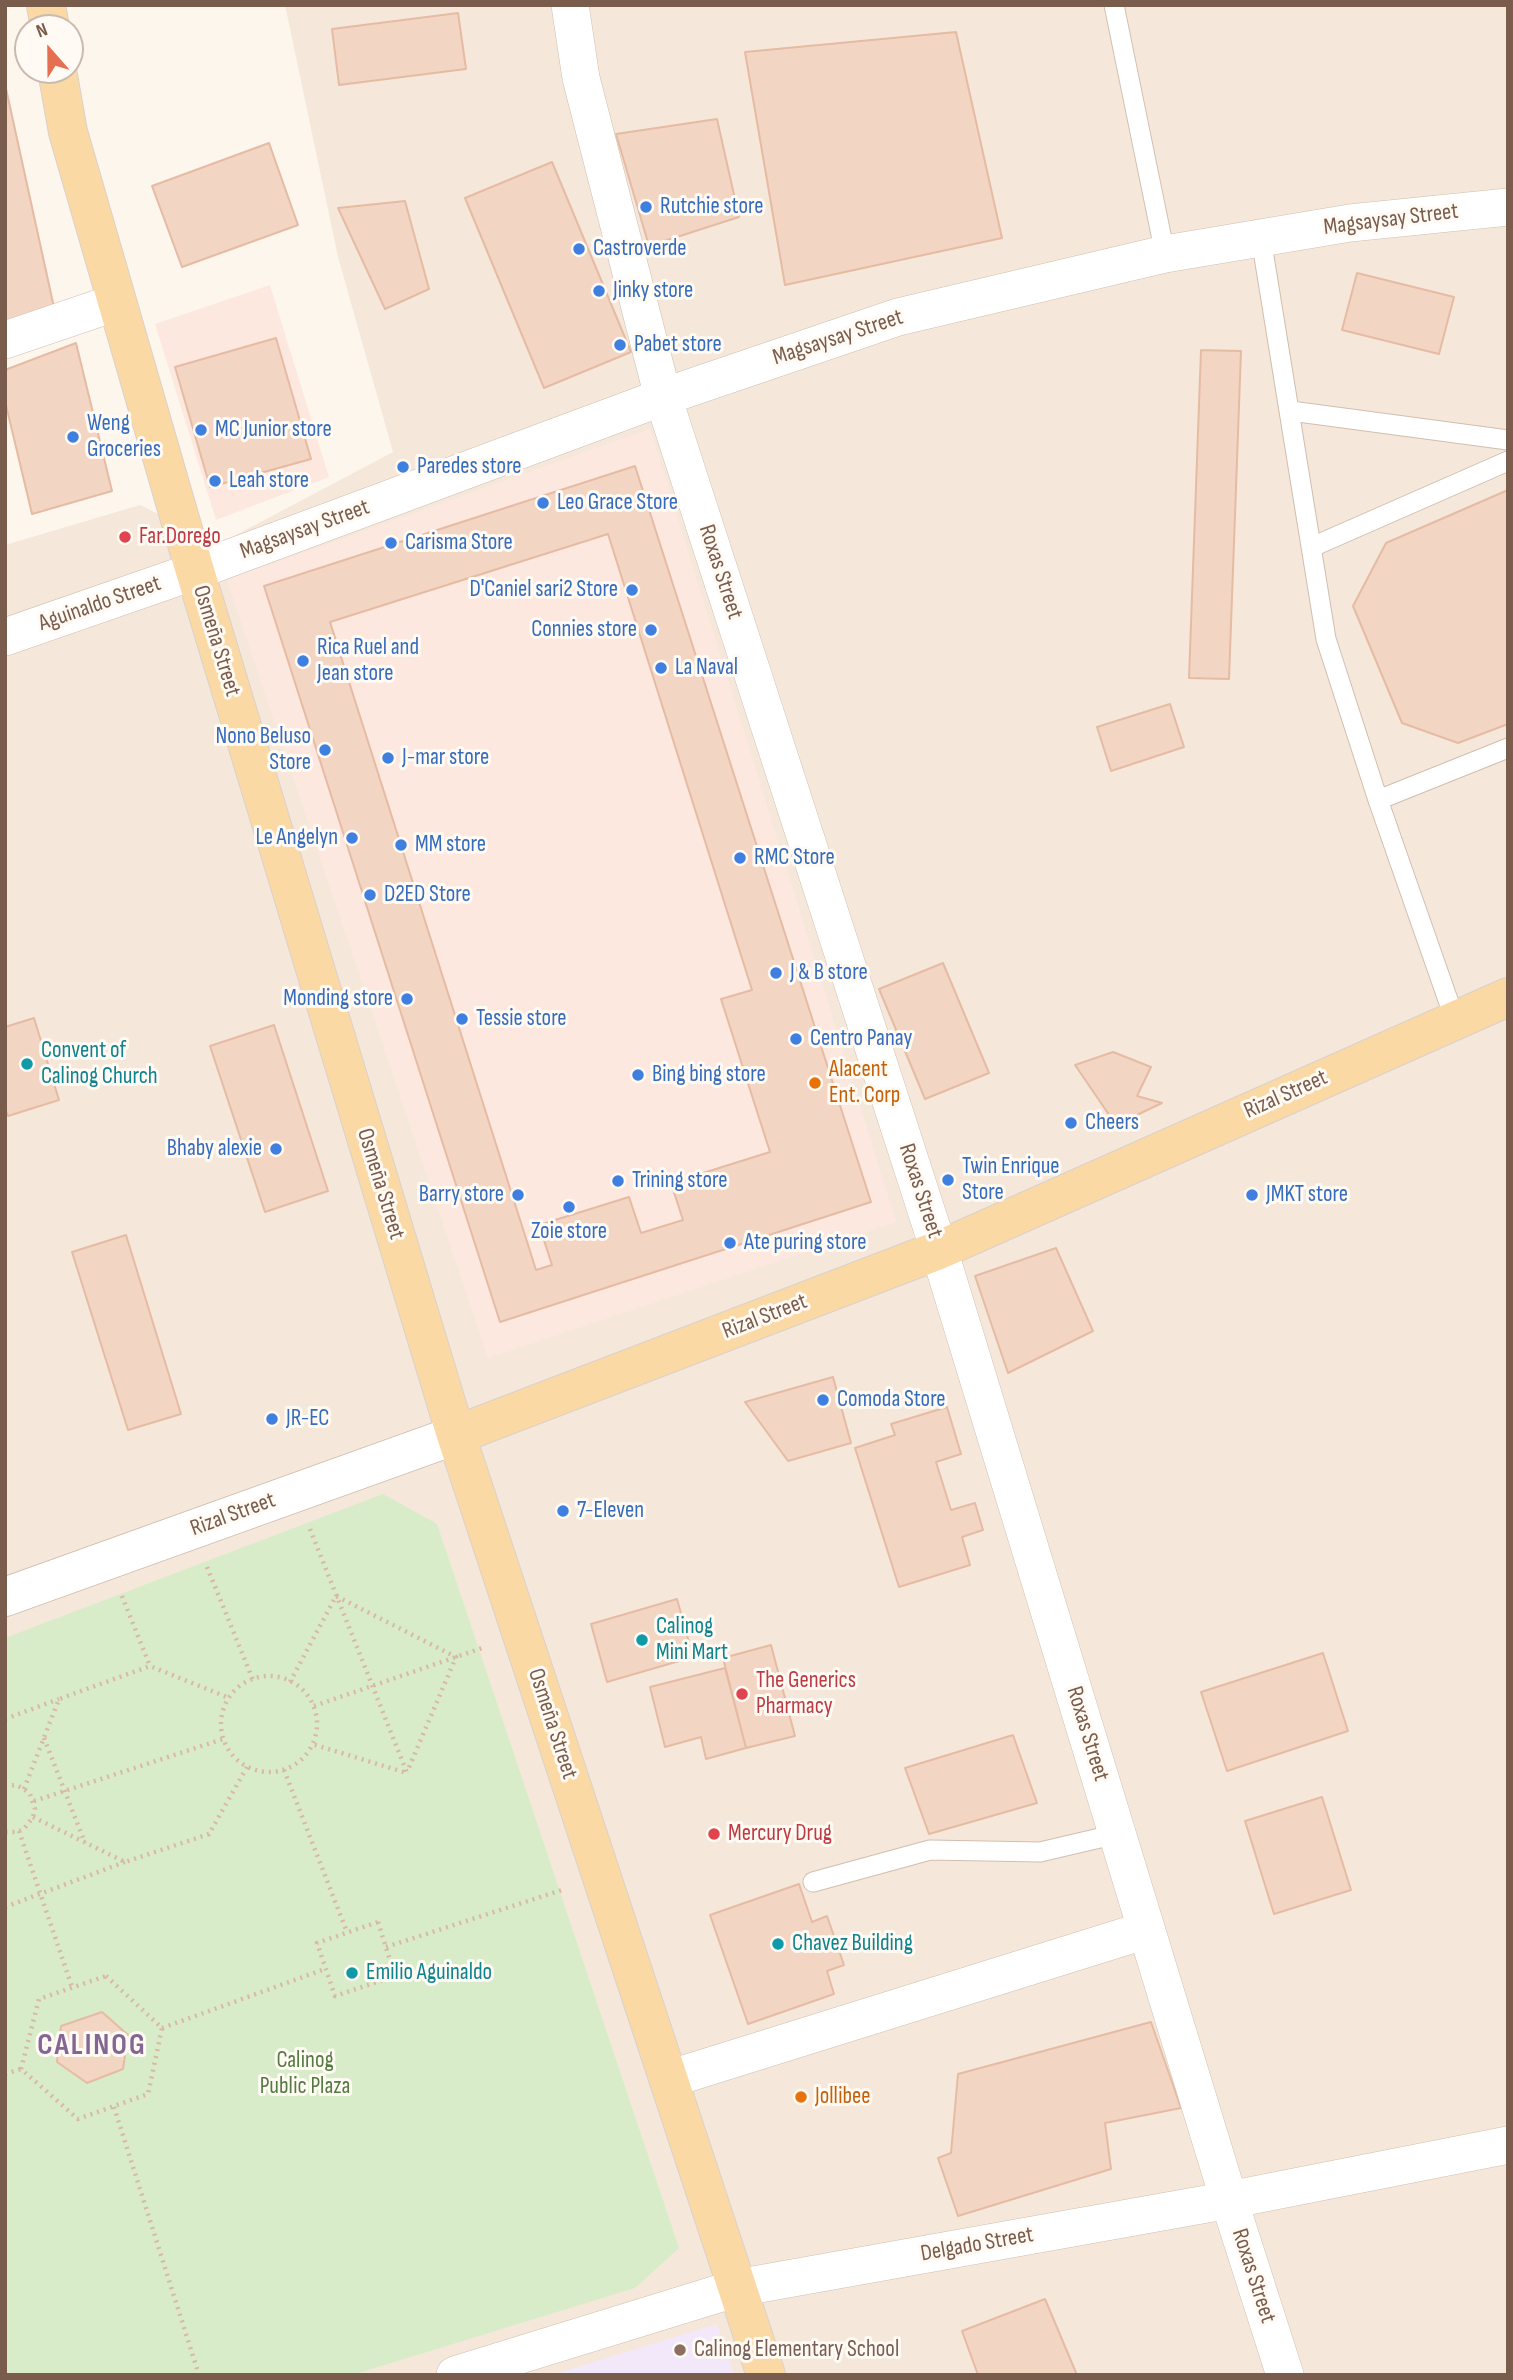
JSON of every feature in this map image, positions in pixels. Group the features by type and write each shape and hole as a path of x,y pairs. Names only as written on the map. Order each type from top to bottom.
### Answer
{"main road":[{"name":"Osmeña Street","path":"59,84 68,132 195,571 456,1435 766,2375"},
{"name":"Rizal Street","path":"456,1435 939,1250 1508,997"}],"street":[{"name":"Roxas Street","path":"570,5 581,78 663,397 939,1250 1228,2200 1284,2375"},
{"name":"Magsaysay Street","path":"195,571 663,397 898,317 1165,254 1350,223 1508,206"},
{"path":"5,340 117,302"},
{"name":"Aguinaldo Street","path":"5,637 195,571"},
{"name":"Rizal Street","path":"5,1597 456,1435"},
{"path":"669,2079 1146,1930"},
{"name":"Delgado Street","path":"455,2375 737,2288 1228,2200 1508,2145"}],"lane":[{"path":"1114,5 1165,254"},
{"path":"1261,238 1326,639 1378,800 1455,1020"},
{"path":"1291,411 1508,440"},
{"path":"1312,547 1508,461"},
{"path":"1378,800 1508,748"},
{"path":"813,1882 930,1850 1041,1852 1117,1834"}],"path":[{"path":"296,1493 407,1773"},
{"path":"192,1530 253,1680"},
{"path":"107,1560 150,1666"},
{"path":"336,1596 456,1657"},
{"path":"290,1682 336,1596"},
{"path":"314,1706 522,1634"},
{"path":"407,1773 456,1657"},
{"path":"5,1719 150,1666 229,1698"},
{"path":"265,1676 280,1677 290,1682 306,1693 314,1706 318,1721 312,1744 299,1763 284,1770 267,1772 247,1767 237,1761 223,1739 222,1716 229,1698 237,1689 265,1676"},
{"path":"24,1788 59,1699"},
{"path":"44,1737 85,1843"},
{"path":"34,1801 223,1739"},
{"path":"312,1744 407,1773"},
{"path":"5,1907 209,1835 247,1767"},
{"path":"284,1770 347,1933"},
{"path":"5,1786 16,1785 24,1788 34,1801 35,1809 29,1824 19,1831 5,1832"},
{"path":"33,1817 125,1863"},
{"path":"19,1831 72,1987"},
{"path":"386,1947 602,1877"},
{"path":"378,1922 386,1947 395,1976 335,1996 317,1943 378,1922"},
{"path":"162,2028 325,1969"},
{"path":"21,2069 39,1999 106,1976 162,2028"},
{"path":"21,2069 78,2119 148,2094 162,2028"},
{"path":"5,2074 21,2069"},
{"path":"114,2107 199,2375"}],"shaded area":[{"path":"285,5 1508,5 1508,2375 5,2375 5,545 140,505 219,544 393,452 338,257"},
{"path":"270,285 329,477 216,520 155,324"},
{"path":"650,429 896,1222 488,1358 227,580"},
{"name":"Calinog Elementary School","path":"717,2324 734,2375 552,2375"}],"green space":[{"name":"Calinog Public Plaza","path":"383,1494 437,1524 679,2248 635,2288 352,2375 5,2375 5,1638"}],"building":[{"path":"458,13 466,69 339,85 332,29"},
{"path":"956,32 1002,238 785,285 745,52"},
{"path":"5,84 55,312 5,325"},
{"path":"717,119 739,217 649,246 616,134"},
{"path":"269,143 298,225 182,267 152,186"},
{"path":"552,162 631,352 544,388 465,198"},
{"path":"405,201 429,289 385,309 338,208"},
{"path":"1357,273 1454,297 1439,354 1342,330"},
{"path":"276,338 311,459 210,487 175,367"},
{"path":"76,343 112,491 32,514 5,401 5,370"},
{"path":"1201,350 1241,351 1229,679 1189,678"},
{"path":"635,466 871,1202 500,1322 264,586","holes":["608,534 752,990 721,999 770,1152 671,1183 683,1220 641,1233 629,1197 539,1225 552,1265 536,1270 330,622"]},
{"path":"1508,490 1508,724 1458,743 1402,723 1353,606 1386,543"},
{"path":"1170,704 1184,747 1111,771 1097,727"},
{"path":"943,963 989,1073 925,1099 879,989"},
{"name":"Convent of Calinog Church","path":"34,1018 59,1100 8,1116 5,1108 5,1027"},
{"path":"274,1025 328,1191 265,1212 210,1046"},
{"path":"1113,1052 1151,1067 1137,1096 1162,1103 1116,1125 1075,1065"},
{"path":"126,1235 181,1414 128,1430 72,1252"},
{"path":"1056,1248 1093,1331 1008,1373 975,1276"},
{"path":"833,1377 851,1443 788,1461 745,1402"},
{"path":"947,1407 961,1454 936,1462 951,1510 975,1503 983,1530 962,1537 970,1565 899,1587 855,1448 895,1435 891,1424"},
{"name":"Calinog Mini Mart","path":"677,1599 693,1657 607,1682 591,1624"},
{"path":"771,1645 795,1736 746,1748 723,1658"},
{"path":"1323,1653 1348,1731 1227,1771 1201,1692"},
{"path":"725,1668 746,1748 706,1759 701,1737 665,1747 650,1687"},
{"path":"1013,1735 1037,1803 929,1834 905,1768"},
{"path":"1322,1797 1351,1890 1274,1914 1245,1821"},
{"name":"Chavez Building","path":"799,1884 812,1922 827,1916 844,1965 827,1971 834,1994 748,2024 710,1915"},
{"path":"102,2012 128,2035 123,2069 87,2083 57,2062 61,2026"},
{"path":"1151,2022 1181,2108 1105,2123 1111,2169 958,2216 938,2158 951,2153 958,2074"},
{"path":"1045,2299 1077,2375 978,2375 962,2331"}],"place":[{"name":"Rutchie store","path":"646,207"},
{"name":"Castroverde","path":"579,249"},
{"name":"Jinky store","path":"599,291"},
{"name":"Pabet store","path":"620,345"},
{"name":"MC Junior store","path":"201,430"},
{"name":"Weng Groceries","path":"73,437"},
{"name":"Paredes store","path":"403,467"},
{"name":"Leah store","path":"215,481"},
{"name":"Leo Grace Store","path":"543,503"},
{"name":"Far.Dorego","path":"125,537"},
{"name":"Carisma Store","path":"391,543"},
{"name":"D'Caniel sari2 Store","path":"632,590"},
{"name":"Connies store","path":"651,630"},
{"name":"Rica Ruel and Jean store","path":"303,661"},
{"name":"La Naval","path":"661,668"},
{"name":"Nono Beluso Store","path":"325,750"},
{"name":"J-mar store","path":"388,758"},
{"name":"Le Angelyn","path":"352,838"},
{"name":"MM store","path":"401,845"},
{"name":"RMC Store","path":"740,858"},
{"name":"D2ED Store","path":"370,895"},
{"name":"J & B store","path":"776,973"},
{"name":"Monding store","path":"407,999"},
{"name":"Tessie store","path":"462,1019"},
{"name":"Centro Panay","path":"796,1039"},
{"name":"Convent of Calinog Church","path":"27,1064"},
{"name":"Bing bing store","path":"638,1075"},
{"name":"Alacent Ent. Corp","path":"815,1083"},
{"name":"Cheers","path":"1071,1123"},
{"name":"Bhaby alexie","path":"276,1149"},
{"name":"Twin Enrique Store","path":"948,1180"},
{"name":"Trining store","path":"618,1181"},
{"name":"Barry store","path":"518,1195"},
{"name":"JMKT store","path":"1252,1195"},
{"name":"Zoie store","path":"569,1207"},
{"name":"Ate puring store","path":"730,1243"},
{"name":"Comoda Store","path":"823,1400"},
{"name":"JR-EC","path":"272,1419"},
{"name":"7-Eleven","path":"563,1511"},
{"name":"Calinog Mini Mart","path":"642,1640"},
{"name":"The Generics Pharmacy","path":"742,1694"},
{"name":"Mercury Drug","path":"714,1834"},
{"name":"Chavez Building","path":"778,1944"},
{"name":"Emilio Aguinaldo","path":"352,1973"},
{"name":"Jollibee","path":"801,2097"},
{"name":"Calinog Elementary School","path":"680,2350"}],"district":[{"name":"CALINOG","path":"92,2046"}]}
